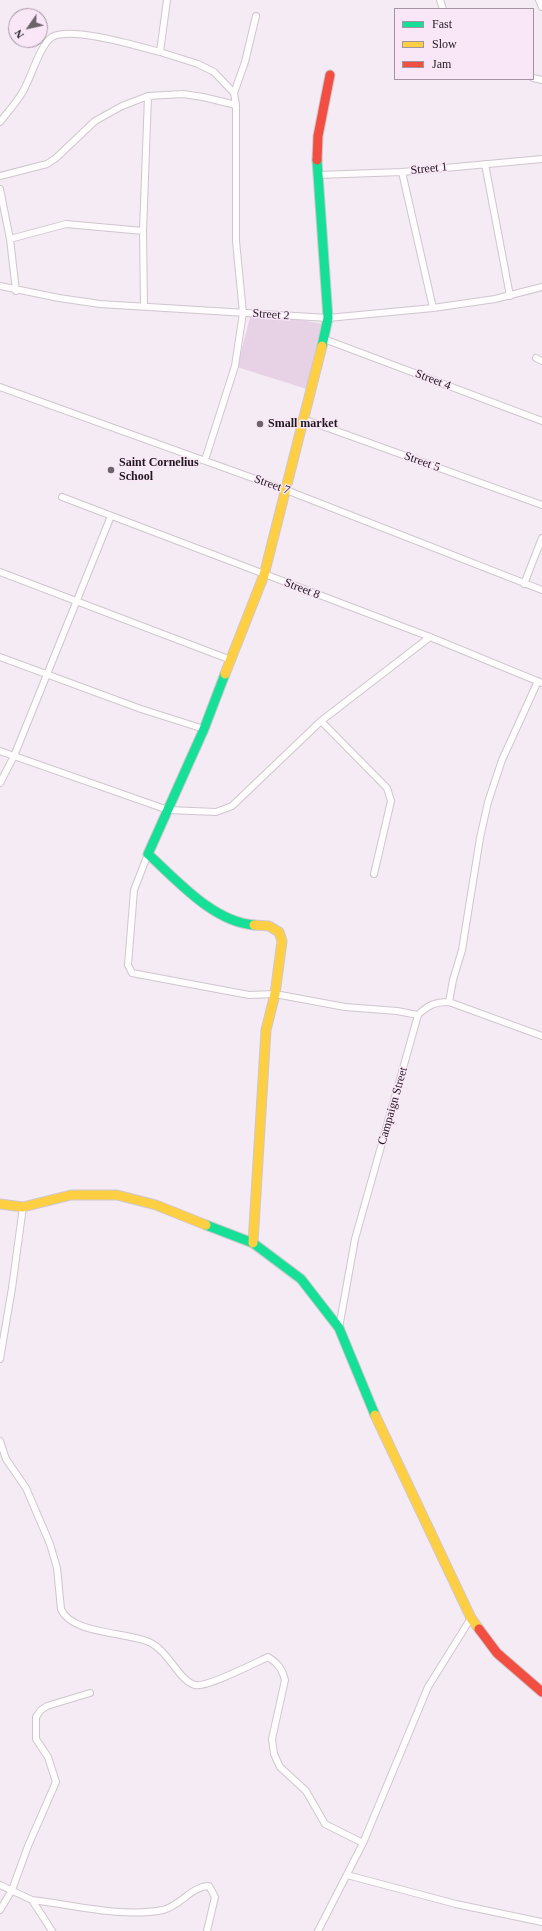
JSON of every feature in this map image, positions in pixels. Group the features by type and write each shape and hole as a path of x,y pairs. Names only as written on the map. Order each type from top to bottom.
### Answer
{"street":[{"path":"160,52 167,0"},
{"path":"539,0 542,6"},
{"path":"205,460 235,366 243,313 236,241 236,105 234,93 247,55 256,16"},
{"path":"0,122 22,93 46,44 52,38 60,34 86,34 160,52 198,64 214,72 234,93"},
{"path":"330,75 318,136 317,175 328,318 324,339 264,575 204,729 148,854 134,890 128,965 132,972 249,995 275,994 345,1008 397,1011 418,1015 426,1007 438,1002 449,1002 542,1036"},
{"path":"0,176 47,164 56,158 95,121 122,106 148,96 183,94 236,105"},
{"path":"144,306 143,231 148,96"},
{"name":"Street 1","path":"317,175 402,172 542,159"},
{"path":"485,164 510,296"},
{"path":"402,172 434,308"},
{"path":"0,189 10,239 16,290"},
{"path":"10,239 66,224 143,231"},
{"name":"Street 2","path":"0,286 100,304 328,318 434,308 510,296 542,287"},
{"name":"Street 4","path":"324,339 542,420"},
{"name":"Street 7","path":"0,387 286,490 542,590"},
{"name":"Street 5","path":"303,419 542,505"},
{"name":"Street 8","path":"62,497 430,637 540,682"},
{"path":"0,783 14,756 111,516"},
{"path":"524,584 542,538"},
{"path":"0,572 231,660"},
{"path":"0,751 168,810 216,812 232,806 321,721 430,637"},
{"path":"0,657 47,675 204,729"},
{"path":"449,1002 453,980 462,950 480,838 488,802 502,760 540,682"},
{"path":"321,721 387,788 391,801 374,874"},
{"path":"148,854 212,910 241,924 269,926 279,932 282,941 275,994 266,1030 253,1243"},
{"name":"Campaign Street","path":"339,1328 355,1239 418,1015"},
{"path":"0,1204 23,1207 71,1195 117,1195 156,1205 253,1243 301,1279 339,1328 382,1433 471,1618 497,1653 542,1692"},
{"path":"0,1360 23,1207"},
{"path":"0,1441 6,1459 26,1488 50,1544 57,1568 61,1609 63,1615 76,1624 149,1642 165,1653 186,1681 196,1686 219,1679 268,1657 276,1661 285,1680 272,1739 274,1754 280,1767 306,1791 325,1824 363,1843"},
{"path":"318,1931 363,1843 428,1687 471,1618"},
{"path":"0,1910 12,1890 28,1846 56,1782 48,1757 36,1739 36,1717 41,1710 47,1706 90,1693"},
{"path":"347,1875 456,1904 542,1922"},
{"path":"0,1885 32,1900 129,1912 164,1910 186,1898 202,1886 208,1886 215,1898 207,1931"},
{"path":"32,1900 52,1931"}],"shaded area":[{"path":"251,314 285,317 328,325 310,390 237,367"}],"traffic: fast":[{"path":"317,160 328,318 322,346"},
{"path":"225,674 204,729 148,854 183,887 210,908 239,922 254,925"},
{"path":"206,1225 253,1243 301,1279 339,1328 375,1415"}],"traffic: slow":[{"path":"225,674 264,575 322,346"},
{"path":"253,1243 266,1030 275,994 282,941 279,932 269,926 254,925"},
{"path":"0,1204 23,1207 71,1195 117,1195 156,1205 206,1225"},
{"path":"375,1415 471,1618 479,1629"}],"traffic: jam":[{"path":"317,160 318,136 330,75"},
{"path":"479,1629 497,1653 542,1692"}],"place":[{"name":"Small market","path":"260,424"},
{"name":"Saint Cornelius School","path":"111,470"}]}
